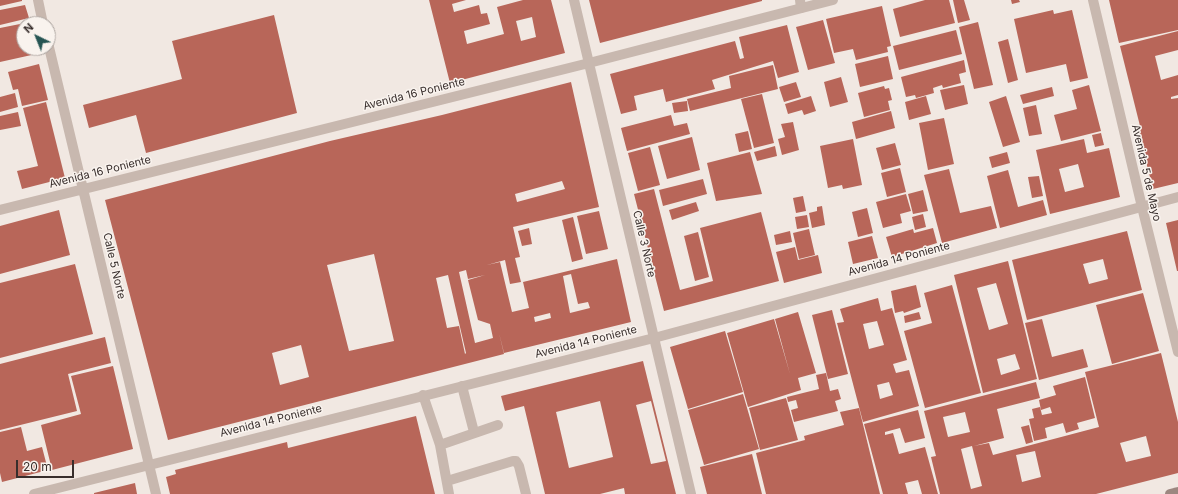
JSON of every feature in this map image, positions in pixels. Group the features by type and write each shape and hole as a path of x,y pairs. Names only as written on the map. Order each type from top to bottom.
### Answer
{"main road":[{"path":"1170,494 1178,492"}],"street":[{"path":"38,0 41,16"},
{"name":"Calle 3 Norte","path":"574,0 691,494"},
{"name":"Avenida 16 Poniente","path":"0,210 83,188 589,63 800,4 831,0"},
{"name":"Avenida 5 de Mayo","path":"1093,0 1178,352"},
{"name":"Calle 5 Norte","path":"51,56 156,494"},
{"name":"Avenida 14 Poniente","path":"34,494 654,338 1178,197"},
{"path":"462,386 474,432"},
{"path":"423,395 440,445 449,494"},
{"path":"440,445 474,432 498,425"},
{"path":"447,481 516,461 519,466 526,494"}],"building":[{"path":"0,0 22,0 22,1 0,6"},
{"path":"429,0 466,0 452,4 454,12 479,5 481,14 487,13 490,24 464,31 467,44 504,34 497,7 523,0 551,0 565,53 450,83","holes":["532,17 536,37 521,41 516,21"]},
{"path":"589,0 762,0 762,1 600,43"},
{"path":"925,0 949,0 955,23 900,37 893,9"},
{"path":"953,0 964,0 970,20 958,23"},
{"path":"1011,0 1019,0 1020,2 1012,4"},
{"path":"1109,0 1178,0 1178,30 1119,43"},
{"path":"25,5 28,16 16,16 16,21 0,25 0,10"},
{"path":"882,6 891,46 887,47 888,52 856,60 853,49 834,53 826,19"},
{"path":"1053,10 1054,14 1072,10 1088,78 1070,82 1066,64 1026,73 1014,19"},
{"path":"274,15 297,113 146,153 136,115 89,128 83,105 182,79 172,41"},
{"path":"823,20 835,63 808,70 796,27"},
{"path":"978,22 993,85 974,89 959,27"},
{"path":"16,25 16,56 27,56 0,62 0,28"},
{"path":"787,25 799,72 778,78 773,61 712,80 715,89 666,102 663,89 634,96 637,110 621,114 610,74 735,41 740,59 744,58 739,37"},
{"path":"956,30 962,54 899,70 893,46"},
{"path":"1178,31 1178,50 1155,56 1161,80 1178,75 1178,95 1171,97 1171,99 1178,98 1178,183 1153,189 1138,130 1141,130 1120,46"},
{"path":"1008,39 1018,80 1008,83 998,42"},
{"path":"888,56 893,79 860,87 855,64"},
{"path":"964,60 966,72 959,74 961,83 943,88 942,85 933,88 934,93 916,98 915,95 906,97 901,77"},
{"path":"39,64 48,100 22,106 18,89 13,90 8,72"},
{"path":"773,65 778,89 690,111 687,99 731,88 729,76"},
{"path":"841,77 848,102 830,107 824,82"},
{"path":"571,82 599,207 513,227 520,257 515,258 521,282 510,284 505,260 487,265 500,262 512,312 529,308 523,282 617,259 631,322 504,353 499,333 504,354 168,440 105,200 330,141 442,115","holes":["562,181 565,189 517,202 515,194","374,254 394,341 349,351 327,265","466,270 468,279 485,275 468,280 478,320 490,324 493,338 475,343 459,272","571,274 578,304 588,302 590,308 570,313 563,276","448,275 466,353 465,354 459,326 447,328 436,278","550,313 551,318 535,322 534,317","301,345 309,377 280,385 272,353"]},
{"path":"796,82 801,97 784,102 779,87"},
{"path":"964,85 968,104 945,110 940,90"},
{"path":"1089,85 1101,131 1061,141 1054,115 1077,109 1072,90"},
{"path":"884,86 885,89 889,88 892,100 888,101 890,110 864,117 858,93"},
{"path":"1052,87 1054,96 1023,104 1020,95"},
{"path":"15,93 18,107 0,112 0,97"},
{"path":"762,94 774,143 754,148 741,99"},
{"path":"811,96 816,111 804,115 802,110 788,114 785,104"},
{"path":"926,96 931,114 909,120 905,102"},
{"path":"1006,96 1020,142 1003,147 989,102"},
{"path":"687,101 688,111 674,113 672,103"},
{"path":"46,102 65,178 22,189 17,171 38,166 23,108"},
{"path":"1036,105 1042,134 1029,136 1023,108"},
{"path":"891,111 895,128 856,139 852,122"},
{"path":"18,112 21,126 0,130 0,116"},
{"path":"671,115 674,126 687,123 690,134 627,151 621,128"},
{"path":"944,118 954,164 928,170 919,123"},
{"path":"793,122 799,150 782,155 778,139 785,137 781,124"},
{"path":"748,131 752,149 739,152 735,134"},
{"path":"1101,133 1104,145 1095,147 1092,135"},
{"path":"692,137 700,170 667,179 658,146"},
{"path":"853,139 862,185 843,189 842,185 828,188 820,146"},
{"path":"1084,139 1087,153 1109,148 1120,197 1050,214 1036,150","holes":["1078,164 1084,187 1065,192 1059,169"]},
{"path":"895,143 901,165 882,170 876,148"},
{"path":"775,146 777,156 757,161 754,152"},
{"path":"650,147 660,185 638,191 628,153"},
{"path":"750,152 762,194 716,201 707,163"},
{"path":"1007,152 1010,163 992,168 989,157"},
{"path":"900,168 906,192 887,197 881,173"},
{"path":"949,169 960,213 991,206 997,228 942,243 924,175"},
{"path":"1008,170 1018,207 1043,200 1047,215 1000,228 987,176"},
{"path":"1039,176 1043,196 1032,198 1028,177"},
{"path":"703,179 707,194 663,206 659,190"},
{"path":"654,189 680,290 713,281 700,228 761,212 779,281 664,311 634,194"},
{"path":"923,190 928,211 913,214 908,194"},
{"path":"906,194 911,211 900,214 902,223 883,228 876,202"},
{"path":"803,196 806,211 796,213 793,198"},
{"path":"696,202 699,211 672,220 669,210"},
{"path":"822,206 825,225 812,228 809,213 817,211 817,207"},
{"path":"867,208 873,233 858,237 852,212"},
{"path":"59,210 70,255 0,274 0,226"},
{"path":"599,211 608,249 586,254 577,216"},
{"path":"923,214 926,227 915,230 912,217"},
{"path":"807,215 809,227 797,229 795,217"},
{"path":"573,217 583,259 572,262 562,220"},
{"path":"1178,220 1178,271 1177,271 1166,223"},
{"path":"529,228 532,244 522,246 518,231"},
{"path":"933,228 937,243 892,257 886,237 913,229 914,233"},
{"path":"809,229 815,255 799,259 793,233"},
{"path":"790,231 792,242 776,245 774,235"},
{"path":"1127,231 1142,290 1027,320 1012,260","holes":["1103,259 1108,279 1089,284 1083,264"]},
{"path":"698,232 709,277 695,281 684,236"},
{"path":"872,236 878,258 853,264 848,242"},
{"path":"795,247 798,260 818,255 822,273 784,283 776,252"},
{"path":"1008,261 1037,379 983,393 954,275","holes":["996,283 1008,324 989,330 977,288","1015,354 1020,369 1001,375 997,359"]},
{"path":"75,264 93,334 0,358 0,283"},
{"path":"916,285 921,307 904,313 903,311 895,313 891,291"},
{"path":"952,285 981,393 925,408 904,331 932,323 924,293"},
{"path":"1143,293 1159,351 1112,364 1096,305"},
{"path":"878,298 881,311 892,308 907,360 893,364 896,373 909,370 919,406 863,422 837,323 844,322 840,309","holes":["877,321 884,345 869,349 863,324","889,382 893,395 880,399 877,385"]},
{"path":"832,310 848,374 828,379 812,315"},
{"path":"798,312 816,373 798,378 801,390 748,407 727,333 774,319 790,374 775,319"},
{"path":"919,312 921,319 905,323 904,316"},
{"path":"1042,319 1052,357 1083,349 1088,367 1039,380 1025,323"},
{"path":"725,331 743,392 688,409 670,347"},
{"path":"105,337 111,363 68,374 77,411 0,430 0,364"},
{"path":"1161,353 1178,422 1178,473 1096,494 940,494 931,457 936,456 924,411 1036,382 1040,398 997,409 1004,438 974,446 989,443 993,455 1099,427 1085,372","holes":["965,412 970,432 948,437 943,417","1146,436 1151,456 1126,462 1120,443","972,446 982,486 971,489 961,449","1035,451 1041,477 1022,482 1016,455"]},
{"path":"643,361 676,494 625,494 624,488 600,494 545,494 524,406 505,411 501,396","holes":["600,401 613,457 569,468 556,412","651,401 666,461 651,464 636,405"]},
{"path":"113,366 133,449 52,470 41,425 81,414 71,376"},
{"path":"826,373 830,391 838,389 841,399 835,401 838,411 794,422 791,410 798,408 796,400 788,402 787,397 819,389 816,375"},
{"path":"1085,377 1095,418 1077,423 1079,429 1066,433 1063,423 1045,428 1047,438 1034,441 1029,419 1034,418 1032,409 1040,407 1042,415 1052,413 1050,407 1041,410 1039,400 1056,395 1053,386"},
{"path":"743,394 759,449 704,465 688,410"},
{"path":"786,398 798,440 760,450 749,408"},
{"path":"859,408 880,494 766,494 756,453 805,440 804,436 844,425 840,412"},
{"path":"918,410 925,438 905,443 900,428 885,432 885,435 893,433 899,454 925,447 938,494 922,494 918,480 905,483 908,494 883,494 864,424"},
{"path":"416,416 435,494 170,494 166,477 176,474 175,470 287,442 288,448"},
{"path":"1029,425 1033,442 1026,444 1021,427"},
{"path":"21,427 27,451 42,447 48,470 2,482 0,473 0,432"},
{"path":"752,454 762,494 707,494 700,467"},
{"path":"135,483 137,494 94,494 94,493"}]}
